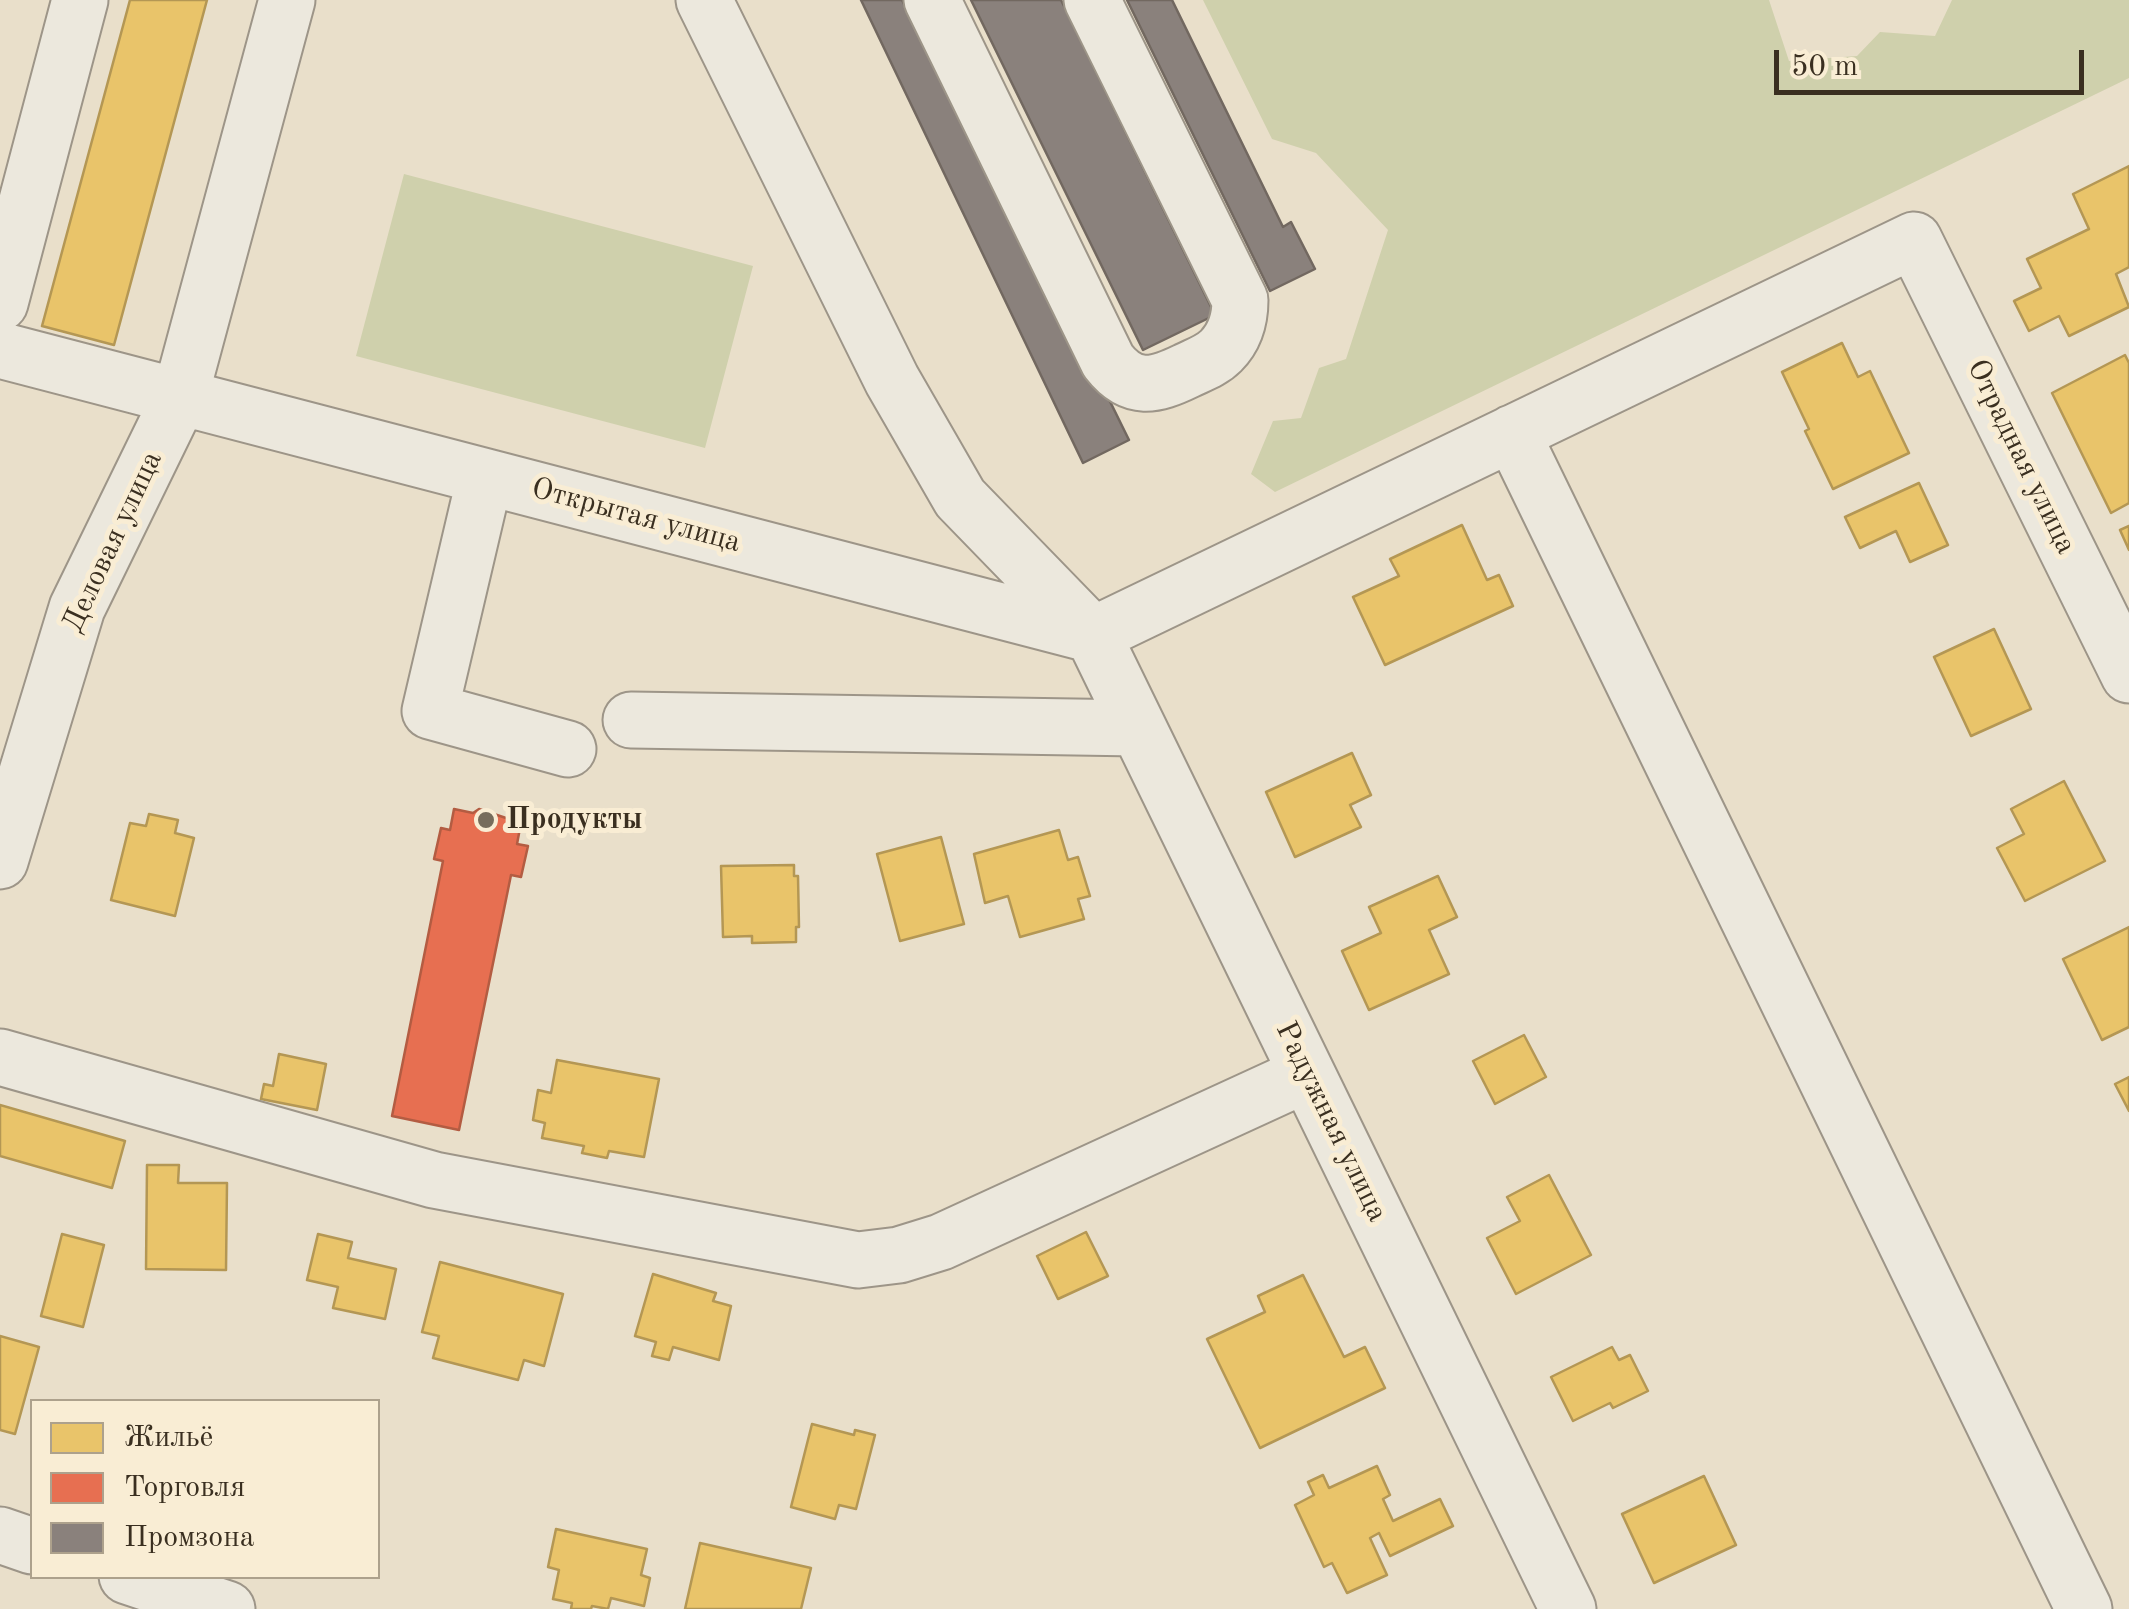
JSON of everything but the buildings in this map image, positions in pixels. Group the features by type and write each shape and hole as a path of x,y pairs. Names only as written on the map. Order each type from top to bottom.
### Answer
{"street":[{"path":"0,303 80,0"},
{"name":"Деловая улица","path":"0,861 77,608 180,398 288,0"},
{"name":"Радужная улица","path":"704,0 892,380 960,498 1092,635 1568,1609"},
{"path":"932,0 1108,362 1119,376 1134,382 1166,380 1223,350 1240,318 1240,300 1092,0"},
{"name":"Отрадная улица","path":"1512,434 1914,240 2129,675"},
{"name":"Открытая улица","path":"0,350 1092,635"},
{"path":"1092,635 1512,434 2084,1609"},
{"path":"485,477 430,712 568,749"},
{"path":"632,720 1138,728"},
{"path":"0,1058 434,1180 858,1260 899,1255 942,1242 1307,1074"},
{"path":"0,1536 30,1545"},
{"path":"136,1579 228,1609"}],"green space":[{"path":"1203,0 1769,0 1789,61 1857,56 1880,32 1935,36 1952,0 2129,0 2129,78 1275,492 1251,474 1273,421 1301,418 1319,368 1346,359 1388,230 1316,153 1272,139"},
{"path":"404,174 753,266 705,448 356,356"}],"place":[{"name":"Продукты","path":"486,820"}]}
